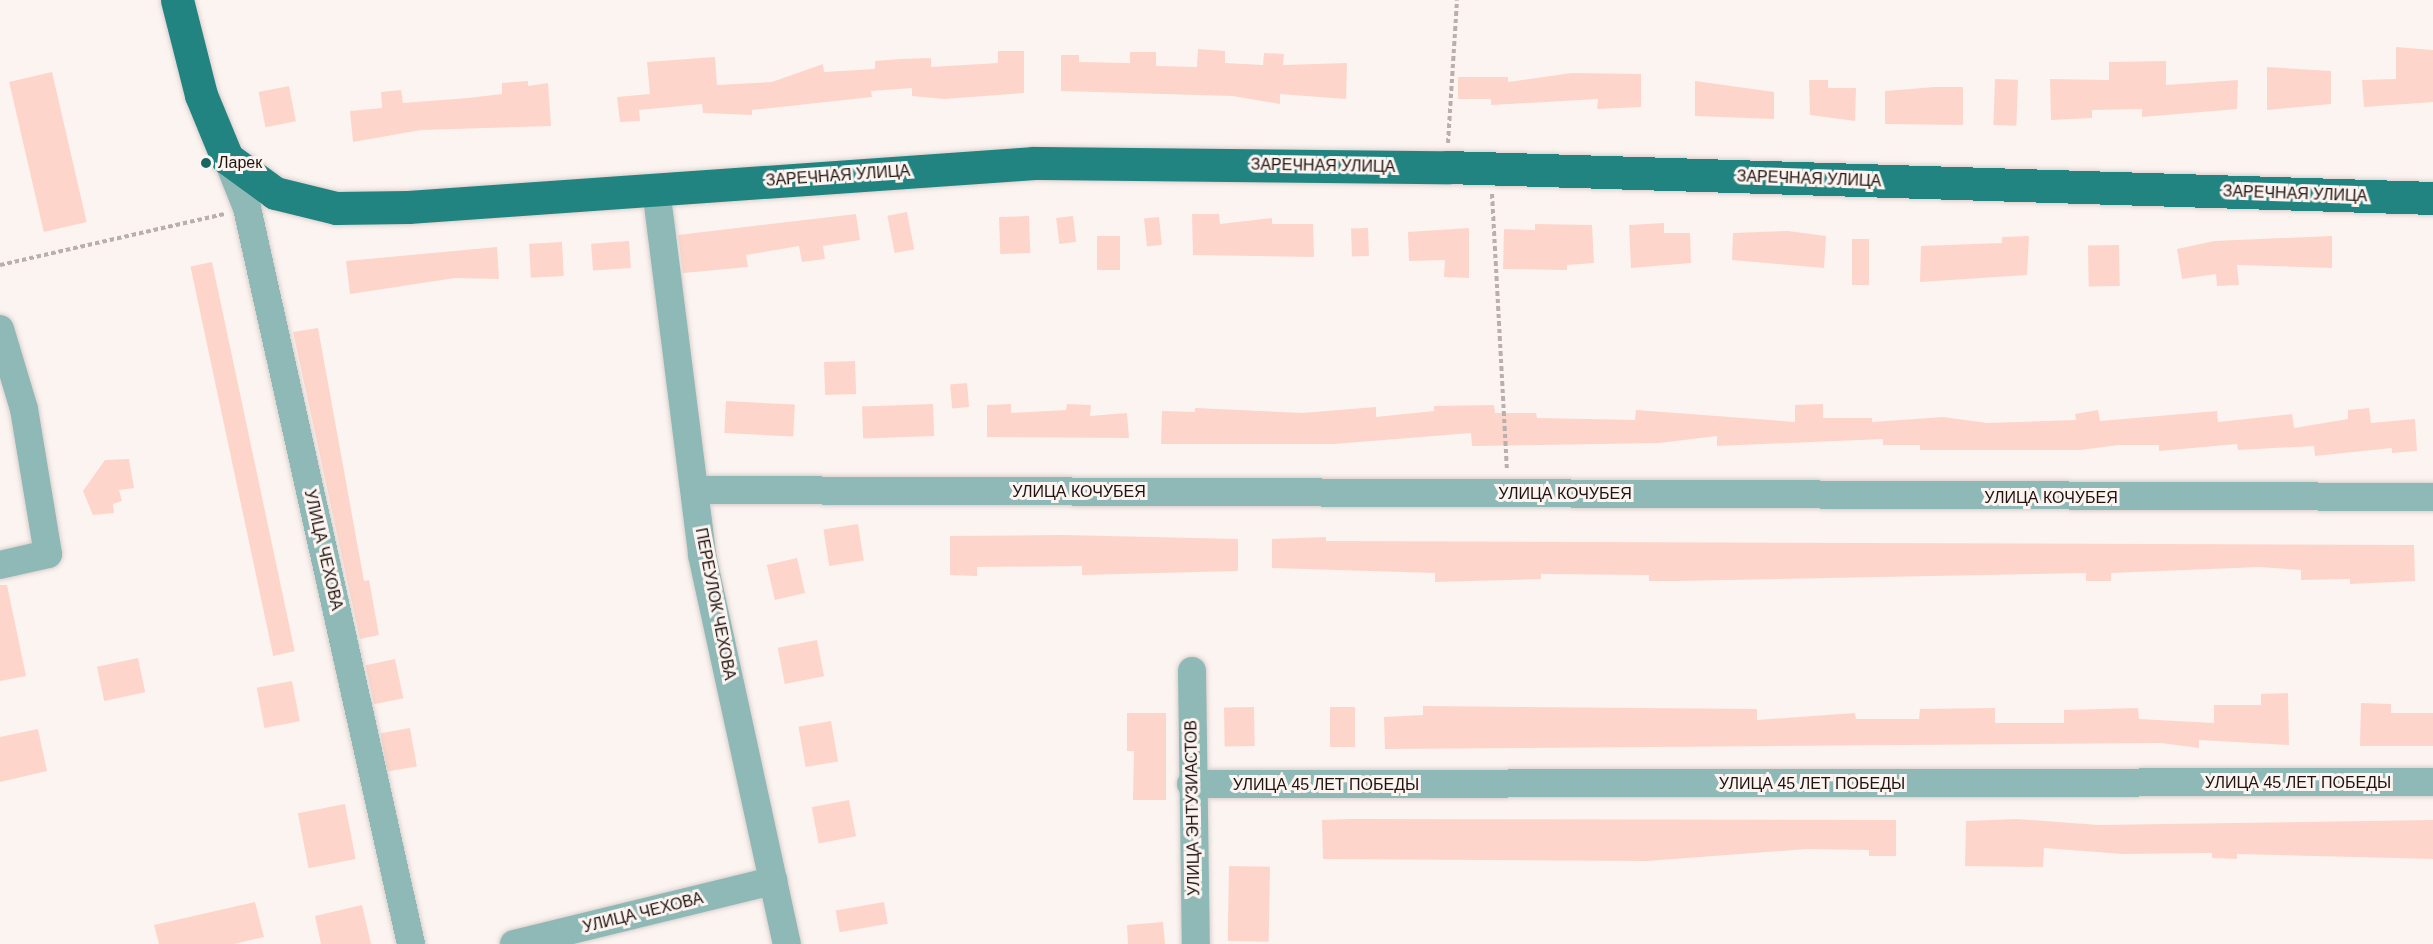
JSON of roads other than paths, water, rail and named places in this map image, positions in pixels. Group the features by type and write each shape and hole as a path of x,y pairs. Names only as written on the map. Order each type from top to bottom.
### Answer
{"main road":[{"path":"177,0 201,95 227,159"},
{"name":"ЗАРЕЧНАЯ УЛИЦА","path":"227,159 275,193 336,208 1034,163 1447,168 2433,198"}],"street":[{"name":"УЛИЦА ЧЕХОВА","path":"227,159 247,208 411,944"},
{"name":"ПЕРЕУЛОК ЧЕХОВА","path":"656,189 696,490 702,555 787,944"},
{"path":"0,329 24,409 48,554 0,565"},
{"name":"УЛИЦА КОЧУБЕЯ","path":"696,490 2433,497"},
{"name":"УЛИЦА ЭНТУЗИАСТОВ","path":"1192,672 1191,784 1196,944"},
{"name":"УЛИЦА 45 ЛЕТ ПОБЕДЫ","path":"1191,784 2433,782"},
{"name":"УЛИЦА ЧЕХОВА","path":"514,944 583,936 773,881"}],"place":[{"name":"Ларек","path":"206,163"}]}
